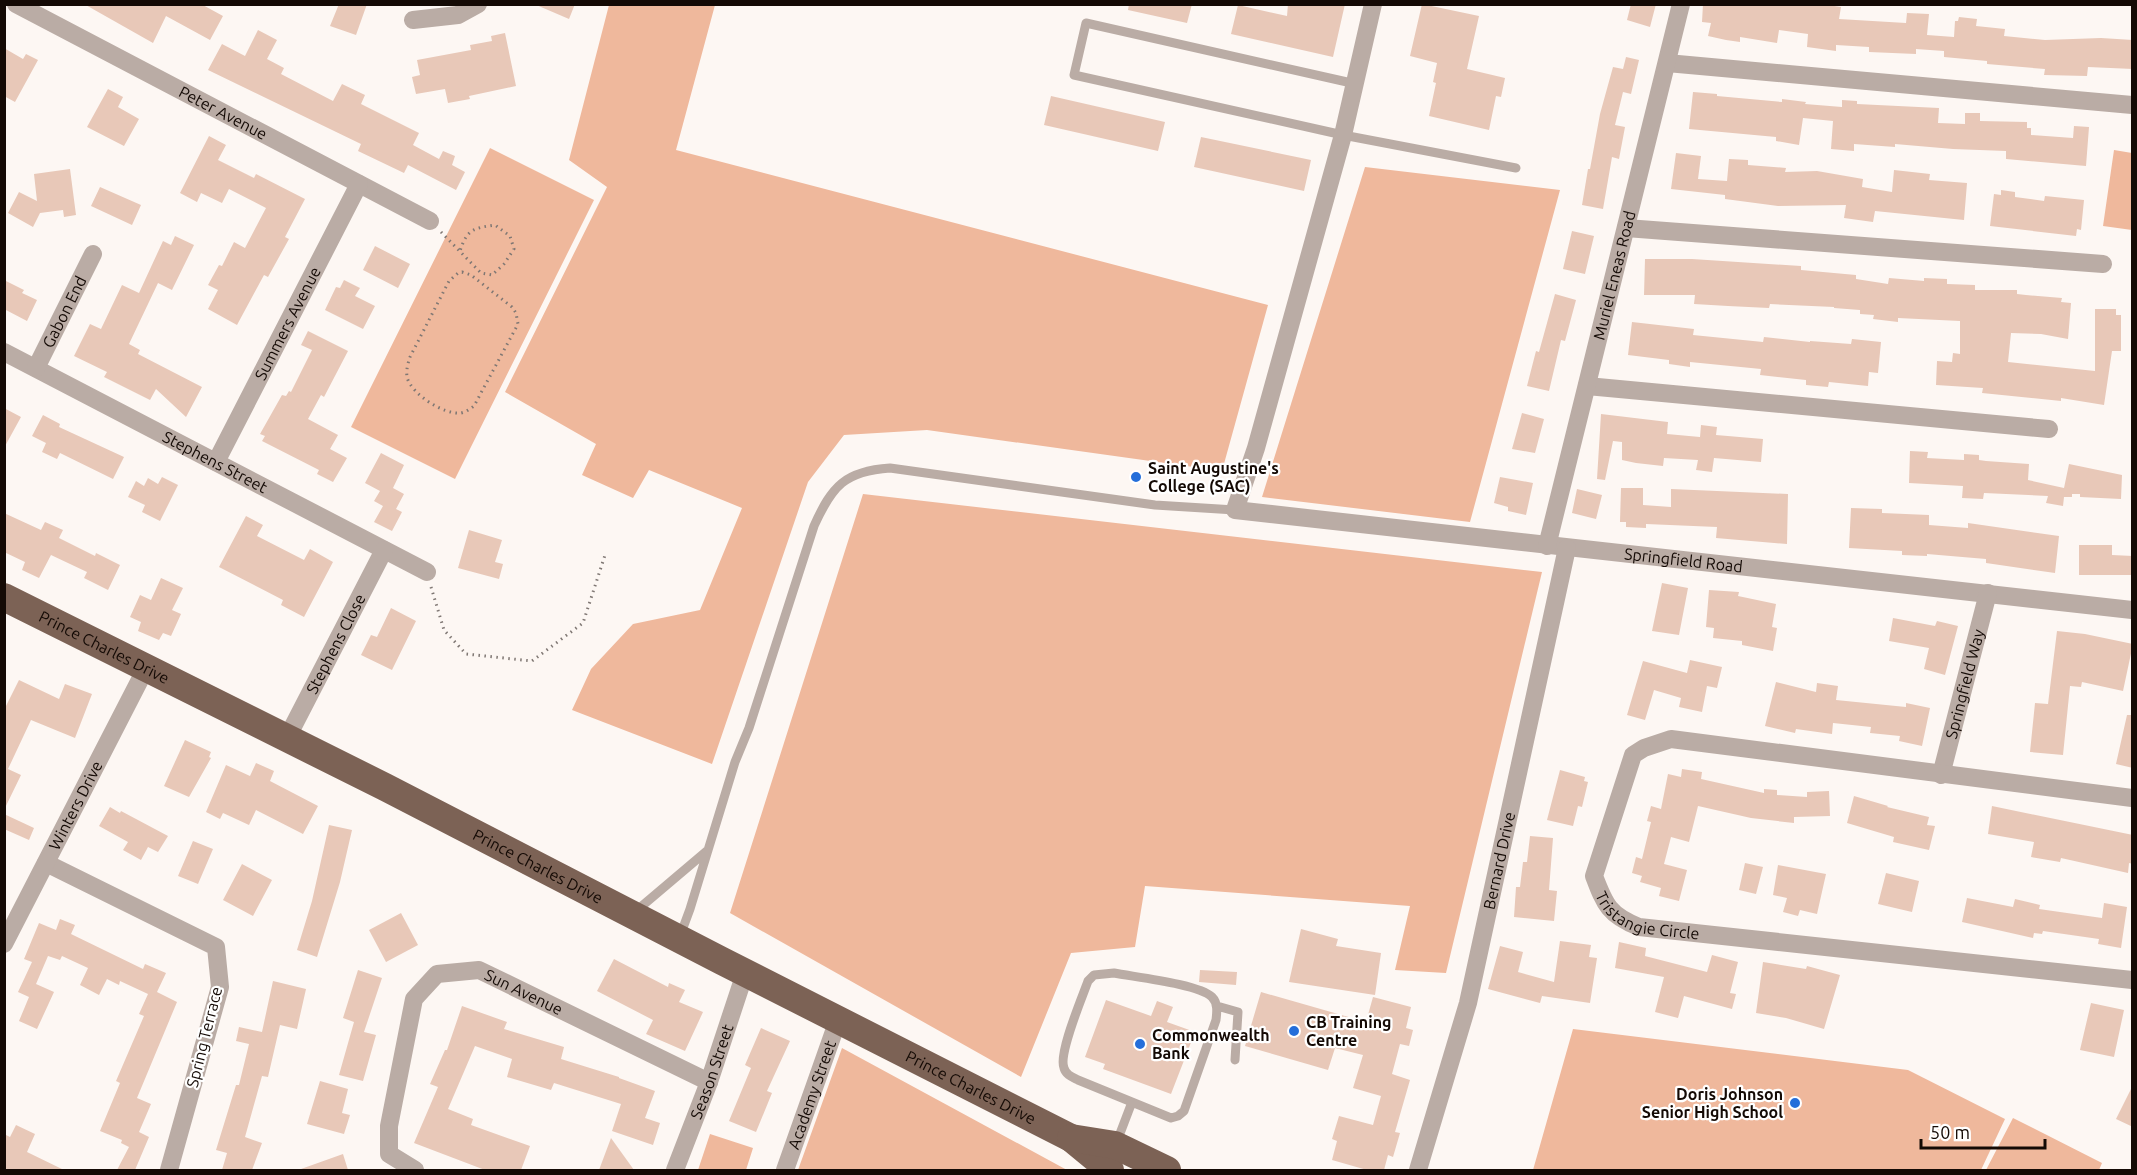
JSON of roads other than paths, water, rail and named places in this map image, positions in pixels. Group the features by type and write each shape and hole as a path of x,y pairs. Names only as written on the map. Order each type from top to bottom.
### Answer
{"highway":[{"name":"Prince Charles Drive","path":"4,597 633,913 745,973 1110,1159 1167,1170"}],"street":[{"name":"Peter Avenue","path":"16,4 430,221"},
{"path":"413,20 458,15 478,4"},
{"path":"1235,510 1256,448 1356,84 1373,4"},
{"name":"Muriel Eneas Road","path":"1548,546 1681,4"},
{"path":"1667,63 2133,105"},
{"name":"Summers Avenue","path":"216,462 359,184"},
{"path":"1626,228 2103,264"},
{"name":"Gabon End","path":"36,368 93,254"},
{"name":"Stephens Street","path":"4,352 428,572"},
{"path":"1587,386 2049,429"},
{"name":"Springfield Road","path":"1235,510 2133,610"},
{"name":"Bernard Drive","path":"1418,1170 1468,1003 1567,548"},
{"name":"Stephens Close","path":"287,738 384,550"},
{"name":"Springfield Way","path":"1941,775 1988,593"},
{"name":"Winters Drive","path":"4,944 146,668"},
{"name":"Tristangie Circle","path":"2133,798 1671,739 1657,742 1633,755 1594,876 1608,908 1621,920 1639,927 2133,980"},
{"name":"Spring Terrace","path":"46,863 216,947 220,987 169,1170"},
{"name":"Sun Avenue","path":"415,1170 389,1154 389,1126 414,999 437,974 479,970 709,1082"},
{"name":"Season Street","path":"675,1170 709,1082 745,973"},
{"name":"Academy Street","path":"785,1170 838,1020"}],"lane":[{"path":"1356,84 1086,23 1074,75 1342,135 1516,168"},
{"path":"679,938 814,526 835,489 850,476 869,469 890,468 1155,505 1235,510"},
{"path":"633,913 708,850"},
{"path":"1114,973 1199,989 1212,997 1217,1006 1216,1020 1182,1114 1171,1118 1132,1102 1078,1080 1064,1070 1063,1054 1088,981 1094,975 1114,973"},
{"path":"1217,1006 1238,1012 1235,1060"},
{"path":"1110,1159 1132,1102"}],"place":[{"name":"Saint Augustine's College (SAC)","path":"1136,477"},
{"name":"CB Training Centre","path":"1294,1031"},
{"name":"Commonwealth Bank","path":"1140,1044"},
{"name":"Doris Johnson Senior High School","path":"1795,1103"}]}
